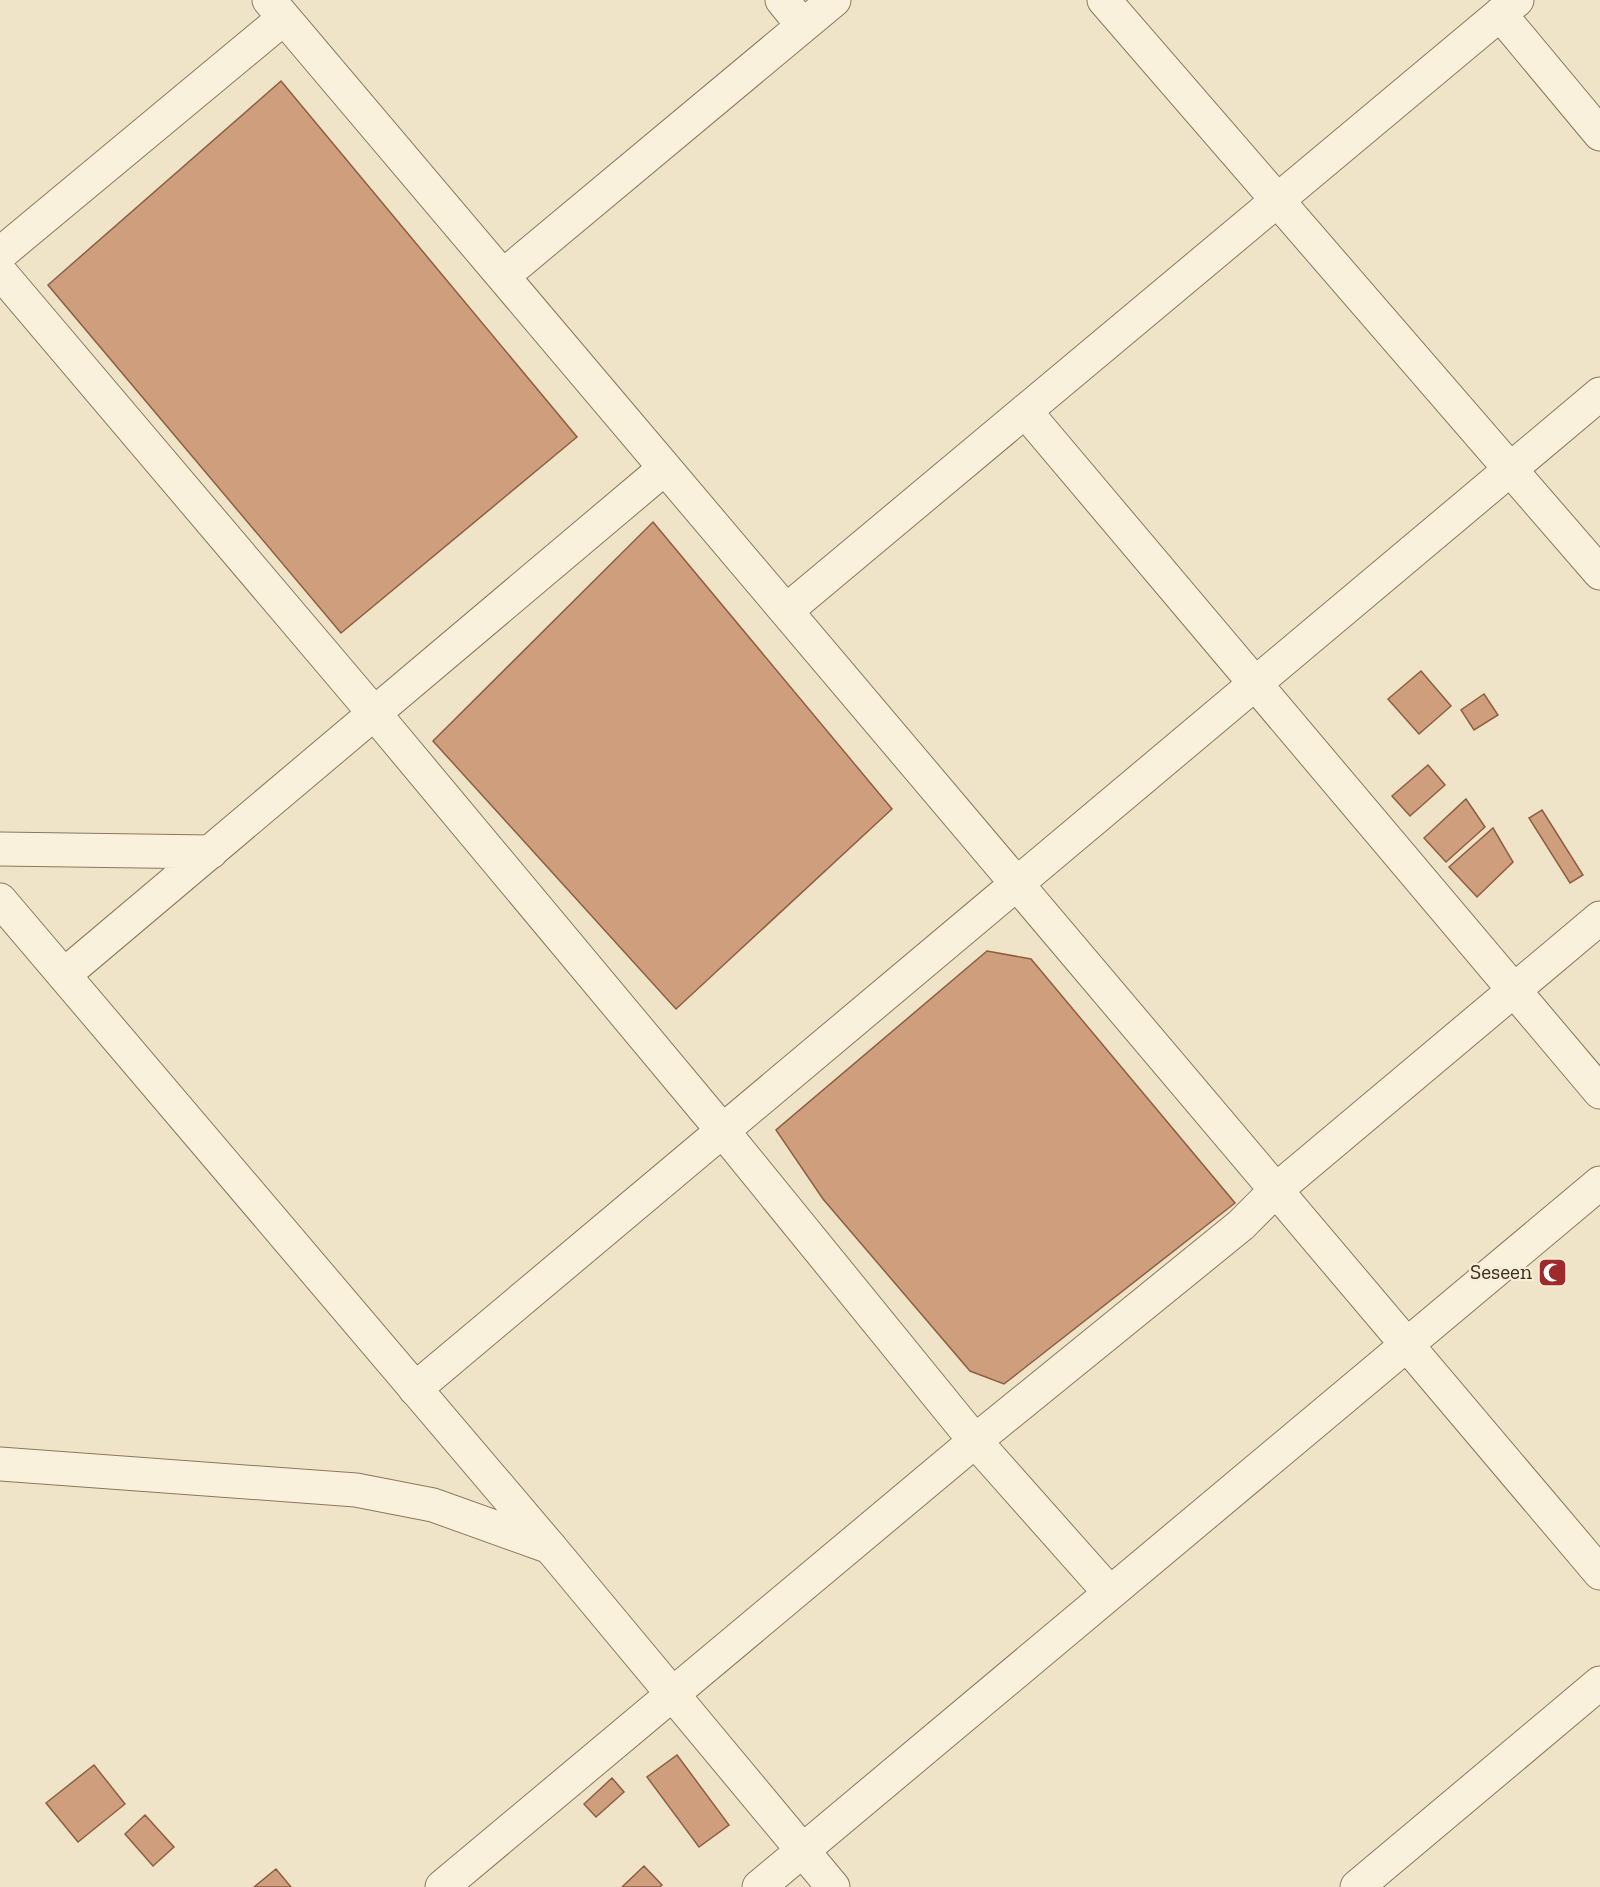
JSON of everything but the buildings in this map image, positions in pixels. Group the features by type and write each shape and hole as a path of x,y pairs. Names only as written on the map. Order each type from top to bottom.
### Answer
{"street":[{"path":"782,0 803,26"},
{"path":"503,276 834,0"},
{"path":"1104,0 1600,573"},
{"path":"786,611 1509,7 1600,134"},
{"path":"0,254 277,9 1600,1573"},
{"path":"0,272 374,713 722,1130 975,1441 1110,1593"},
{"path":"415,1389 1600,394"},
{"path":"1025,411 1600,1092"},
{"path":"64,975 665,468"},
{"path":"0,849 211,852"},
{"path":"0,900 550,1547 833,1887"},
{"path":"442,1887 975,1441 1241,1225 1276,1190 1600,918"},
{"path":"759,1887 1600,1183"},
{"path":"0,1464 357,1490 433,1505 550,1547"},
{"path":"1357,1887 1600,1683"}],"place":[{"name":"Seseen","path":"1553,1272"}]}
